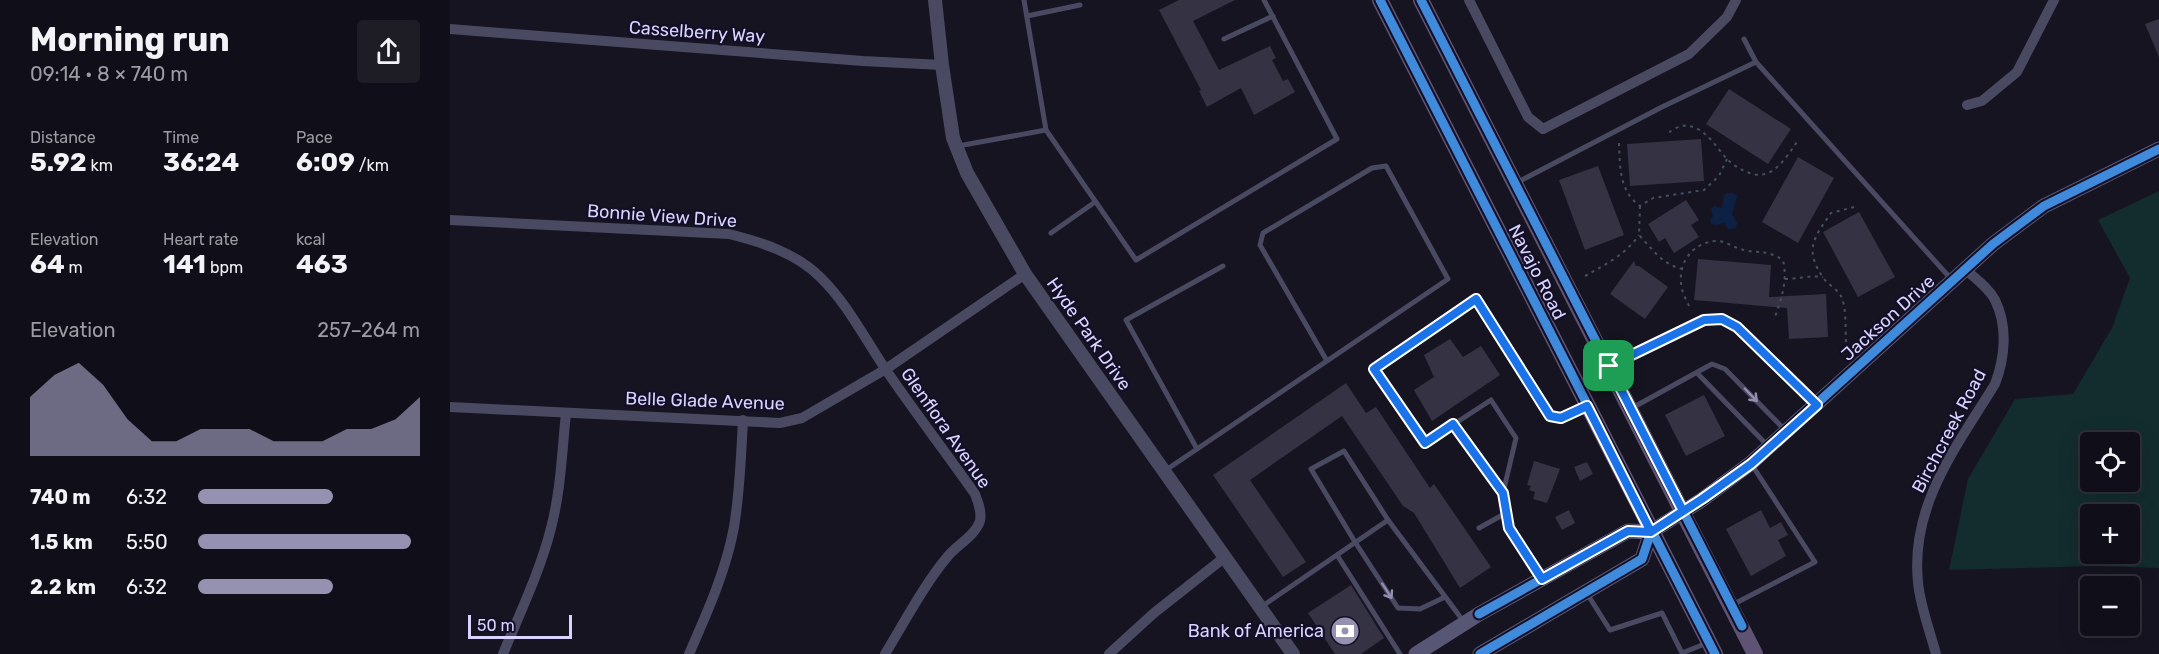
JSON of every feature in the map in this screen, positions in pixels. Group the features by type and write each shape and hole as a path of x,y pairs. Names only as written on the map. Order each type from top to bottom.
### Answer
{"main road":[{"name":"Navajo Road","path":"1380,0 1711,648"},
{"name":"Navajo Road","path":"1421,0 1732,605 1755,654"},
{"name":"Jackson Drive","path":"1416,654 1628,531 1651,532 1683,511 1751,464 1770,448 1993,244 2044,206 2159,149"},
{"path":"1480,654 1642,559 1651,532"}],"street":[{"name":"Hyde Park Drive","path":"935,0 953,138 967,173 1025,274 1293,654"},
{"path":"1472,1 1528,117 1543,129 1689,54 1727,17 1736,0"},
{"path":"1967,105 1982,101 2017,72 2054,0"},
{"name":"Casselberry Way","path":"450,29 942,65"},
{"name":"Bonnie View Drive","path":"450,220 720,234 752,240 800,261 820,276 838,297 886,369"},
{"name":"Birchcreek Road","path":"1936,654 1918,585 1918,555 1924,516 1937,479 1995,384 2004,347 2002,323 1995,300 1985,286 1966,270"},
{"name":"Belle Glade Avenue","path":"450,407 780,423 802,418 886,369 1025,274"},
{"name":"Glenflora Avenue","path":"885,654 937,570 949,555 972,534 980,521 980,506 975,494 886,369"},
{"path":"503,654 551,530 559,492 566,413"},
{"path":"689,654 718,587 734,529 743,420"},
{"path":"1109,654 1154,613 1225,557"}],"lane":[{"path":"1024,0 1046,130 1136,260 1337,139 1264,0"},
{"path":"1026,16 1080,4"},
{"path":"1224,39 1273,16"},
{"path":"1744,39 1756,62 1953,281"},
{"path":"1516,183 1662,107 1756,62"},
{"path":"957,146 1046,130"},
{"path":"1164,471 1197,449 1327,361 1448,279 1386,166 1372,168 1263,233 1260,245 1327,361"},
{"path":"1051,233 1095,202"},
{"path":"1197,449 1126,320 1223,266"},
{"path":"1542,579 1509,528 1503,493 1516,438 1491,400 1425,443 1374,369 1476,299 1550,416 1561,418 1587,406"},
{"path":"1609,366 1704,320 1722,319 1737,327 1817,405"},
{"path":"1630,408 1712,364 1725,369 1787,432"},
{"path":"1696,373 1770,448"},
{"path":"1453,424 1503,493"},
{"path":"1445,597 1420,609 1398,608 1311,469 1344,451 1388,520 1466,623"},
{"path":"1732,605 1815,562 1751,464"},
{"path":"1479,528 1506,513"},
{"path":"1260,608 1388,520"},
{"path":"1337,555 1401,654"},
{"path":"1585,591 1610,630 1662,613 1680,654 1711,648"}],"path":[{"path":"1669,132 1681,126 1697,128 1719,147 1737,168 1755,175 1769,174 1784,162 1797,142"},
{"path":"1619,143 1623,184 1632,200 1640,206"},
{"path":"1640,206 1653,198 1704,190 1719,176 1727,159"},
{"path":"1585,276 1632,245 1639,236 1640,206"},
{"path":"1846,342 1845,315 1840,295 1823,277 1816,265 1812,249 1814,236 1831,213 1854,207"},
{"path":"1639,236 1662,261 1682,269"},
{"path":"1689,306 1682,290 1682,269 1688,255 1703,243 1719,241 1744,250 1771,252 1783,260 1784,292 1774,320"},
{"path":"1785,279 1823,277"}],"green space":[{"path":"2159,191 2159,568 2097,566 1949,570 1968,479 2015,399 2073,394 2112,328 2130,278 2098,220"}],"water":[{"path":"1728,193 1737,196 1732,214 1737,223 1736,228 1728,229 1724,223 1711,224 1710,220 1713,216 1711,209 1714,206 1722,208 1724,195"}],"building":[{"path":"1179,0 1235,0 1193,21 1219,70 1270,46 1276,58 1272,60 1283,81 1288,79 1295,92 1254,115 1241,88 1207,107 1199,91 1201,90 1159,10"},
{"path":"2159,19 2159,57 2145,24"},
{"path":"1729,89 1791,129 1768,164 1706,124"},
{"path":"1701,139 1704,181 1630,186 1627,144"},
{"path":"1798,157 1834,178 1798,243 1762,222"},
{"path":"1598,166 1624,235 1585,250 1559,180"},
{"path":"1686,200 1699,220 1691,225 1699,237 1674,253 1665,238 1659,242 1648,224"},
{"path":"1859,212 1895,277 1858,297 1823,232"},
{"path":"1698,259 1771,265 1769,297 1826,294 1828,337 1789,339 1787,308 1694,300"},
{"path":"1634,261 1636,266 1668,287 1645,319 1610,294"},
{"path":"1450,339 1463,357 1481,346 1500,375 1432,421 1414,390 1434,377 1424,355"},
{"path":"1346,383 1366,413 1376,407 1430,488 1434,484 1491,567 1460,588 1414,513 1403,506 1342,416 1250,480 1306,562 1283,577 1213,475"},
{"path":"1704,395 1725,436 1686,456 1665,415"},
{"path":"1534,461 1560,469 1547,503 1533,499 1535,492 1529,490 1531,486 1527,485"},
{"path":"1587,462 1593,474 1580,481 1574,467"},
{"path":"1569,510 1575,523 1562,530 1555,517"},
{"path":"1761,510 1770,528 1781,522 1788,535 1778,540 1786,556 1751,576 1726,529"},
{"path":"1351,585 1384,638 1361,654 1335,654 1308,613"}],"cycle path":[{"path":"1380,0 1715,654"},
{"path":"1421,0 1742,626"},
{"path":"1479,614 1628,531 1651,532 1703,499 1751,463 1993,244 2044,206 2159,149"},
{"path":"1480,654 1642,559 1651,532"}],"place":[{"name":"Bank of America","path":"1345,631"}],"route":[{"path":"1609,366 1683,511 1651,532 1628,531 1542,579 1509,528 1503,493 1453,424 1425,443 1374,369 1476,299 1550,416 1561,418 1587,406 1651,532 1702,499 1751,464 1817,405 1737,327 1722,319 1704,320 1609,366"}]}
